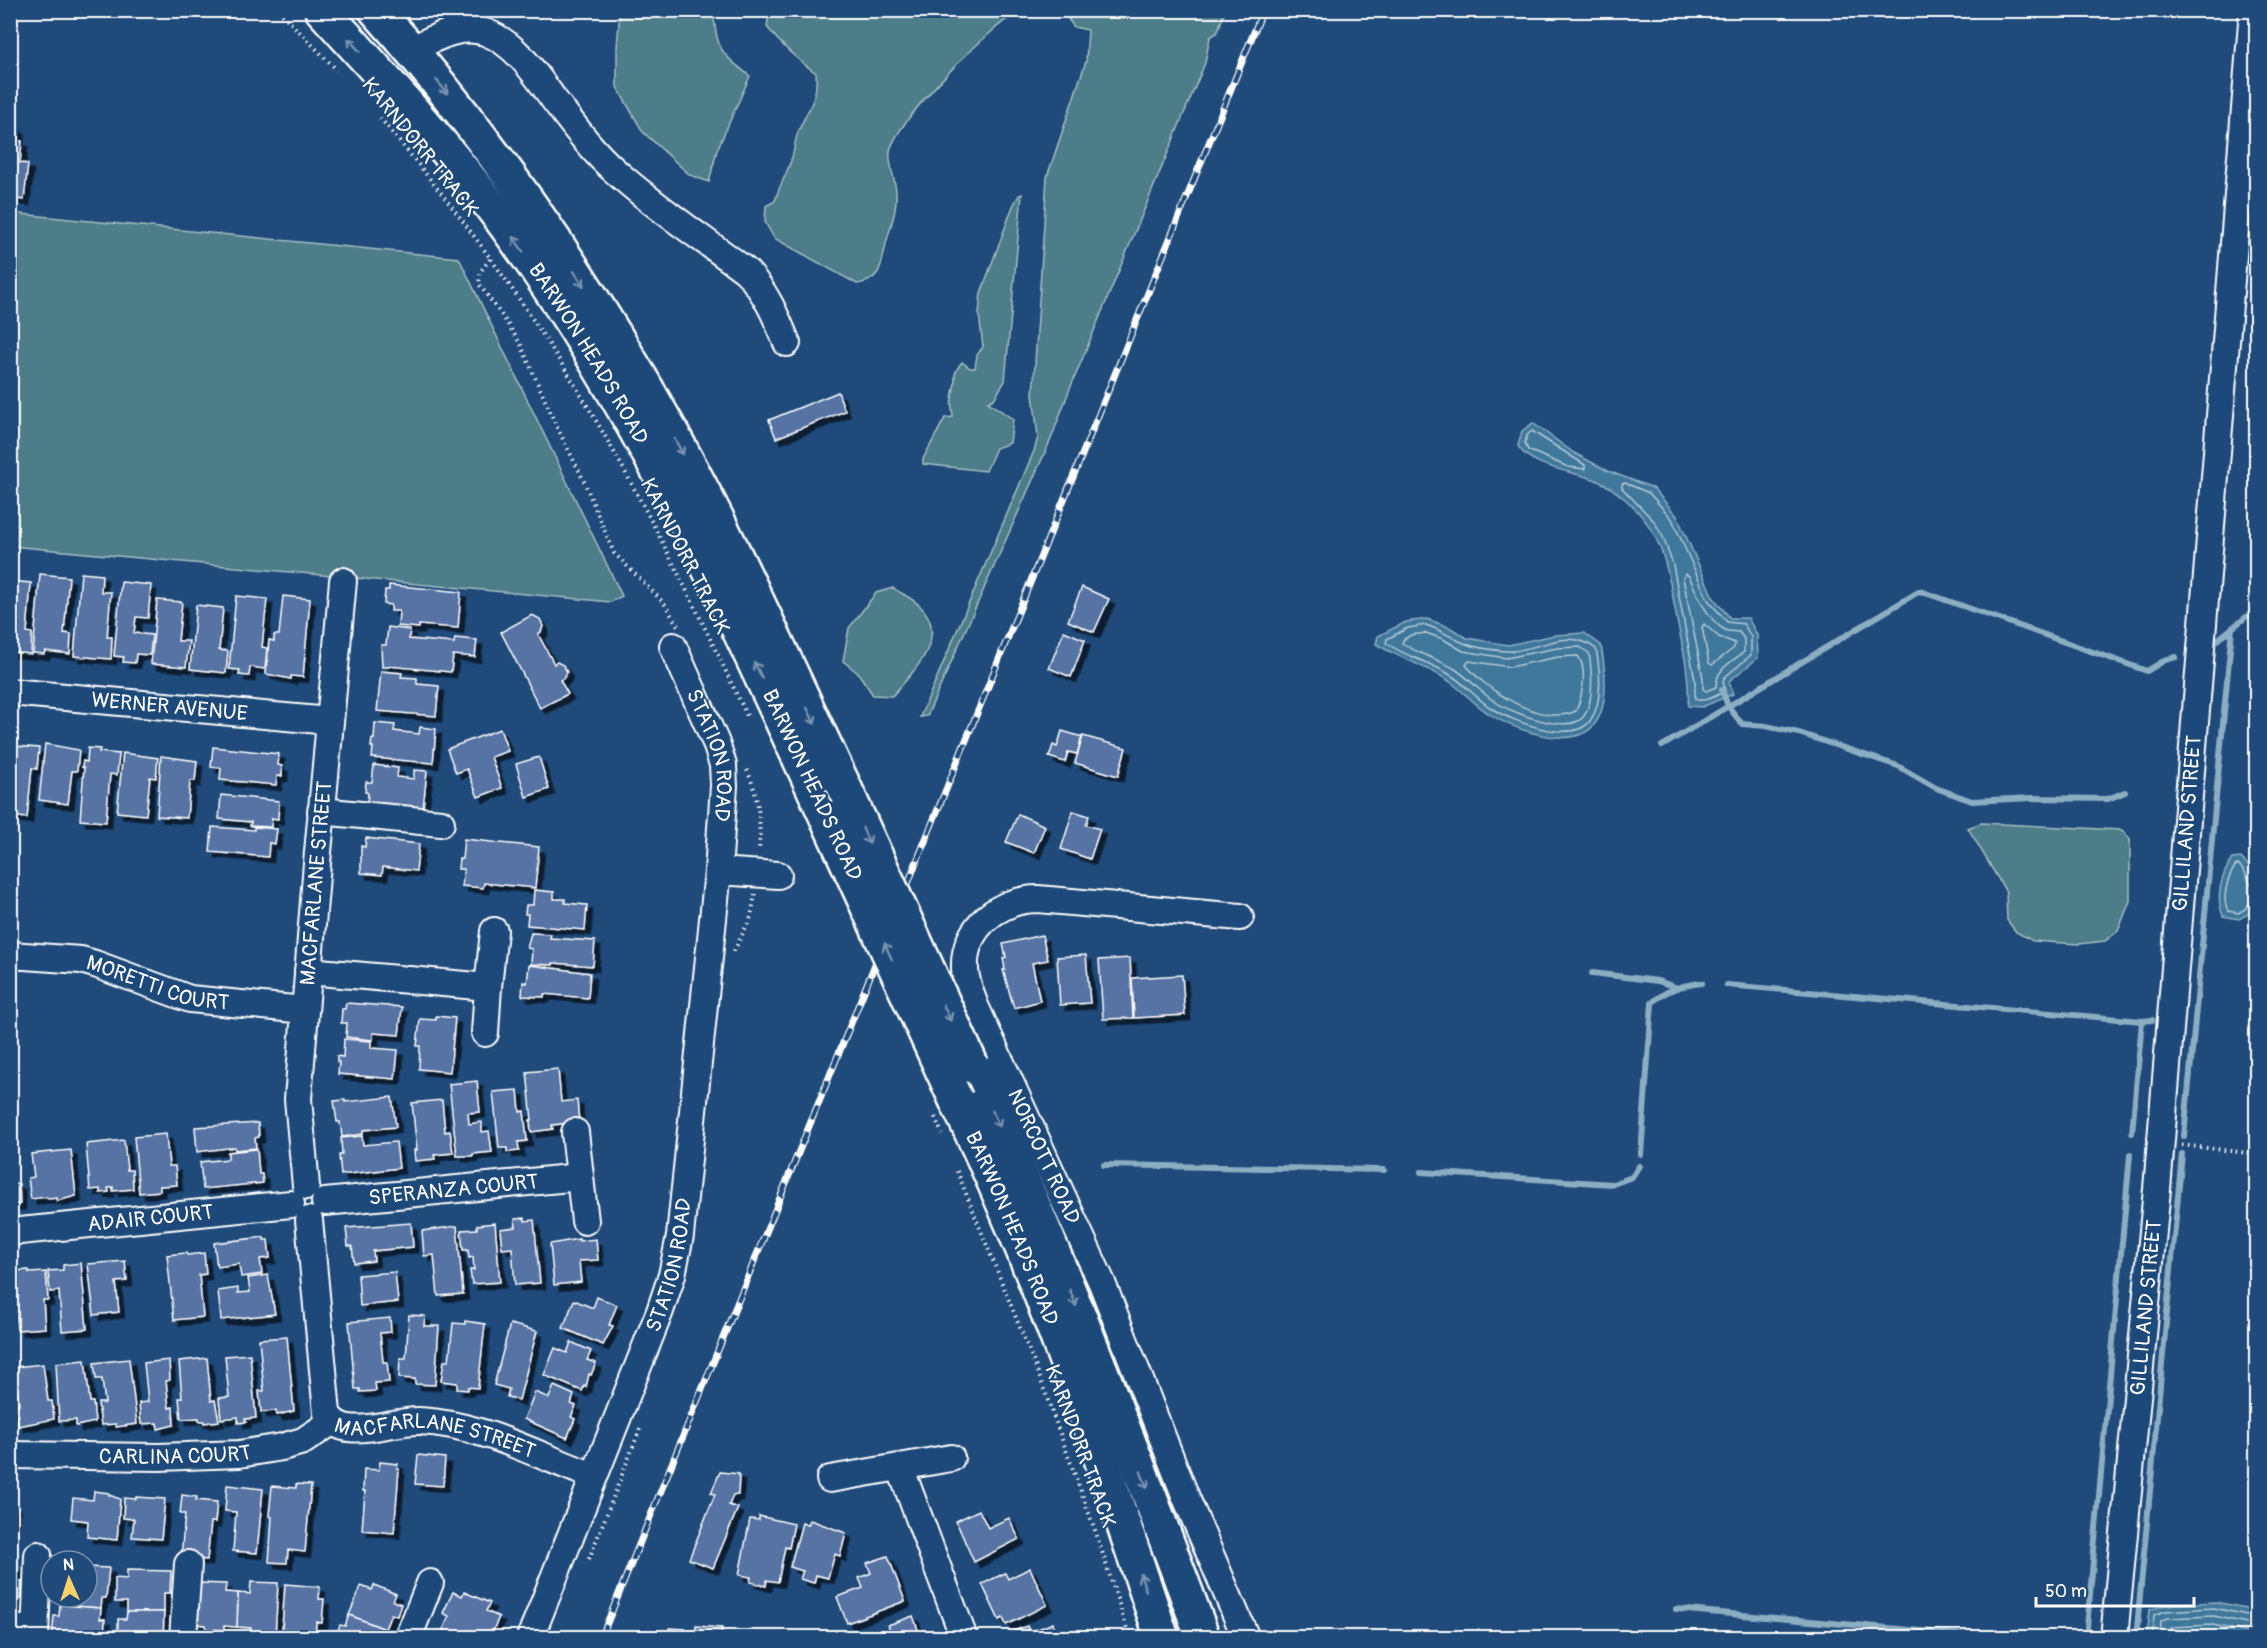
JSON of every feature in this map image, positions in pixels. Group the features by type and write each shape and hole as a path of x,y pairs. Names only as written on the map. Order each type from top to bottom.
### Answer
{"main road":[{"name":"BARWON HEADS ROAD","path":"322,10 426,123 507,227 604,375 686,524 763,680 974,1136 1025,1258 1080,1401 1162,1638"},
{"name":"BARWON HEADS ROAD","path":"376,10 411,50 527,199 603,316 653,400 717,519 842,782 972,1066 1059,1264 1112,1395 1203,1638"}],"street":[{"name":"GILLILAND STREET","path":"2114,1638 2161,1143 2253,10"},
{"path":"411,50 444,34 466,29 478,30 502,41 526,63 580,135 614,171 746,271 768,300 787,343"},
{"name":"MACFARLANE STREET","path":"343,580 321,812 298,1100 327,1413 333,1421 350,1429 405,1420 441,1423 479,1431 594,1476"},
{"name":"STATION ROAD","path":"530,1638 660,1311 676,1255 718,871 724,780 721,758 677,639"},
{"name":"WERNER AVENUE","path":"10,692 330,721"},
{"path":"321,812 441,823"},
{"path":"718,871 768,874"},
{"name":"NORCOTT ROAD","path":"1240,917 1038,899 1016,901 989,915 976,930 965,960 967,978 980,1018 1102,1283 1187,1500 1246,1638"},
{"path":"484,1033 494,931"},
{"name":"MORETTI COURT","path":"10,955 81,960 190,999 304,1010"},
{"path":"308,970 488,987"},
{"path":"575,1132 585,1221"},
{"name":"SPERANZA COURT","path":"308,1203 580,1177"},
{"name":"ADAIR COURT","path":"10,1232 308,1203"},
{"name":"CARLINA COURT","path":"10,1455 159,1457 239,1454 282,1447 303,1440 333,1421"},
{"path":"830,1479 951,1458"},
{"path":"900,1467 964,1638"},
{"path":"27,1632 38,1556"},
{"path":"183,1638 188,1564"},
{"path":"408,1638 430,1583"}],"path":[{"name":"KARNDORR TRACK","path":"278,10 338,70"},
{"name":"KARNDORR TRACK","path":"377,114 454,211 544,336 612,450 697,612 752,726"},
{"path":"490,259 480,272 479,284 520,345 583,479 614,554 664,603 677,639"},
{"path":"746,768 755,790 760,812 768,874"},
{"path":"2161,1143 2256,1154"},
{"name":"KARNDORR TRACK","path":"956,1167 1037,1370 1096,1533 1130,1638"}],"green space":[{"path":"620,11 713,11 716,34 721,49 731,61 750,76 717,150 709,182 690,175 643,132 617,87"},
{"path":"769,11 1019,11 968,53 927,97 896,136 890,151 896,191 894,216 880,268 877,274 866,282 857,284 774,238 765,222 766,206 775,201 790,163 798,133 816,90 816,73 790,52 767,27"},
{"path":"1095,11 1225,11 1217,33 1210,37 1205,63 1051,439 927,716 920,717 1038,437 1033,394 1047,177 1086,61 1088,30 1074,27 1068,19 1081,16 1088,18"},
{"path":"1022,194 1005,381 994,399 988,402 1013,419 1010,443 996,448 986,471 923,464 923,459 945,418 953,417 952,400 957,370 962,362 970,368 975,368 977,355 983,347 979,314 981,293 1013,206"},
{"path":"10,213 459,258 622,596 611,602 11,546"},
{"path":"893,588 921,607 929,619 932,630 930,643 918,666 892,696 873,695 858,673 843,661 849,628 876,593"},
{"path":"1981,823 2122,830 2130,839 2130,901 2118,931 2105,941 2079,944 2033,941 2016,932 2007,920 2006,892 1968,828"}],"water":[{"path":"1533,423 1574,453 1608,471 1653,488 1677,516 1713,597 1730,618 1748,618 1757,635 1758,658 1729,681 1733,694 1702,707 1688,706 1684,652 1667,570 1657,540 1639,513 1608,486 1587,477 1542,464 1524,453 1518,446 1522,431"},
{"path":"1427,619 1449,627 1467,638 1508,645 1555,635 1584,633 1601,645 1605,686 1599,717 1594,725 1584,733 1571,737 1541,735 1526,731 1488,713 1440,676 1376,644 1378,636 1406,622"},
{"path":"2241,858 2251,868 2256,902 2250,913 2239,919 2223,916 2219,894 2222,879 2232,859"},
{"path":"2215,1602 2251,1609 2256,1613 2256,1637 2146,1637 2149,1610 2164,1605"}],"building":[{"path":"10,123 15,124 15,128 19,129 18,141 22,141 20,163 28,164 24,200 10,198"},
{"path":"838,392 845,411 776,438 769,420"},
{"path":"81,573 102,575 101,592 111,592 107,637 112,637 111,659 74,656"},
{"path":"40,574 69,577 64,633 71,634 70,654 45,651 44,654 33,653"},
{"path":"10,581 31,583 27,632 32,633 31,654 10,652"},
{"path":"121,582 151,585 148,618 136,617 134,633 152,635 150,655 136,654 135,663 123,662 124,657 114,656"},
{"path":"389,585 461,592 458,628 398,626 399,611 391,611 391,605 384,604 385,590 389,590"},
{"path":"1082,587 1109,599 1094,632 1068,621"},
{"path":"236,596 267,599 262,647 267,648 265,669 250,667 249,676 239,675 240,670 229,669"},
{"path":"283,596 310,599 303,677 291,676 291,679 266,674 269,640 274,641 274,635 279,635"},
{"path":"157,600 182,602 178,641 189,641 186,667 151,664"},
{"path":"196,605 223,608 219,650 228,651 226,673 190,669"},
{"path":"532,615 540,619 543,626 538,634 554,664 557,662 563,665 567,672 560,680 568,694 540,708 501,632"},
{"path":"388,627 410,630 409,639 454,643 455,638 477,640 475,657 453,655 451,672 382,667 381,645 386,645"},
{"path":"1064,631 1085,640 1071,677 1049,668"},
{"path":"381,671 402,673 401,677 417,678 417,684 439,686 436,716 377,711"},
{"path":"375,723 395,725 394,731 419,734 420,727 436,729 433,763 372,758 373,747 371,747"},
{"path":"500,729 508,751 491,757 502,788 478,797 467,769 456,773 447,749"},
{"path":"1062,731 1082,737 1077,754 1068,752 1065,762 1049,757 1053,745 1057,747"},
{"path":"1083,736 1126,748 1118,776 1075,763"},
{"path":"10,743 16,744 15,746 39,748 37,769 32,768 27,818 10,816"},
{"path":"45,744 79,750 77,771 72,771 68,804 39,800"},
{"path":"213,747 279,754 278,765 282,766 282,776 277,776 276,785 220,780 221,768 211,767"},
{"path":"88,748 100,749 99,752 119,754 117,775 110,774 106,822 80,820 84,768 82,767 83,761 87,762"},
{"path":"123,753 158,758 156,778 150,777 146,815 117,812"},
{"path":"161,756 197,761 195,781 190,781 187,818 157,816"},
{"path":"539,757 549,789 526,797 516,764"},
{"path":"374,765 398,768 397,777 414,779 414,770 427,771 423,808 367,803 366,782 372,782"},
{"path":"221,795 279,801 278,819 272,818 271,827 250,826 251,822 219,819"},
{"path":"1073,811 1089,816 1086,825 1100,829 1090,859 1061,849"},
{"path":"1018,814 1045,826 1034,853 1006,842"},
{"path":"212,827 277,829 275,844 269,843 268,857 210,852"},
{"path":"366,838 419,844 416,871 383,867 382,875 361,873 361,846 365,847"},
{"path":"464,839 539,847 535,888 484,883 483,888 462,886 464,869 458,869 459,859 462,859"},
{"path":"534,890 554,892 554,899 565,899 565,903 587,905 585,930 527,925 526,905 533,905"},
{"path":"531,933 551,934 550,938 595,941 593,966 531,964 532,949 527,948"},
{"path":"1042,935 1048,960 1032,963 1040,1001 1014,1008 1003,970 1005,970 1003,958 1006,957 1003,944"},
{"path":"1086,955 1090,1003 1060,1005 1057,957"},
{"path":"1130,958 1133,1018 1103,1019 1099,960"},
{"path":"529,965 590,973 588,998 544,994 544,997 522,996 523,982 527,983"},
{"path":"1182,975 1185,1015 1134,1018 1132,978"},
{"path":"346,1003 402,1007 399,1035 373,1033 373,1040 346,1037 347,1023 341,1023 342,1009 345,1009"},
{"path":"436,1016 455,1018 450,1072 419,1069 420,1046 417,1046 420,1019 436,1020"},
{"path":"344,1039 371,1041 371,1048 398,1050 395,1079 338,1074 337,1056 343,1057"},
{"path":"558,1069 561,1102 577,1100 579,1122 552,1125 553,1129 531,1132 527,1072"},
{"path":"477,1081 480,1112 468,1113 469,1124 482,1122 482,1132 489,1131 492,1152 473,1154 473,1156 457,1156 449,1084"},
{"path":"518,1090 520,1112 524,1111 527,1141 518,1142 519,1151 507,1152 507,1148 499,1148 493,1092"},
{"path":"392,1097 396,1127 363,1130 363,1134 342,1137 334,1101"},
{"path":"442,1100 445,1132 450,1131 453,1153 434,1155 435,1159 415,1161 414,1150 417,1150 412,1103"},
{"path":"258,1123 259,1137 255,1138 256,1148 235,1150 235,1147 197,1152 195,1127"},
{"path":"166,1134 169,1166 175,1166 177,1185 160,1186 160,1191 139,1193 134,1137"},
{"path":"362,1136 363,1145 396,1142 399,1168 341,1175 339,1155 342,1155 341,1138"},
{"path":"124,1140 127,1170 132,1170 133,1189 113,1191 113,1187 108,1188 109,1192 100,1193 100,1189 90,1190 86,1144"},
{"path":"257,1149 259,1174 262,1174 263,1183 203,1189 200,1162 228,1159 228,1152"},
{"path":"71,1150 76,1196 57,1201 57,1198 48,1199 47,1197 31,1199 28,1178 34,1177 31,1154"},
{"path":"10,1184 19,1184 20,1204 10,1205"},
{"path":"525,1218 525,1221 534,1220 540,1283 515,1285 512,1248 502,1249 500,1229 516,1227 515,1219"},
{"path":"411,1223 413,1247 373,1251 374,1261 354,1263 352,1246 348,1246 346,1228"},
{"path":"495,1223 500,1282 472,1284 470,1270 474,1270 473,1257 469,1258 468,1250 463,1250 461,1230 477,1229 477,1225"},
{"path":"457,1226 463,1294 438,1296 434,1255 424,1256 422,1231"},
{"path":"264,1237 264,1240 268,1240 270,1258 260,1259 262,1274 241,1277 239,1264 217,1267 214,1243"},
{"path":"579,1239 579,1241 596,1239 598,1260 579,1261 581,1282 554,1285 550,1244"},
{"path":"186,1253 187,1255 204,1253 206,1274 199,1275 203,1317 174,1320 167,1255"},
{"path":"125,1261 127,1281 116,1282 119,1312 94,1315 88,1264"},
{"path":"81,1263 87,1329 62,1331 59,1291 50,1292 48,1271 63,1270 63,1265"},
{"path":"29,1270 29,1273 46,1272 48,1300 43,1300 45,1328 17,1330 12,1271"},
{"path":"395,1272 398,1302 360,1306 358,1275"},
{"path":"268,1275 275,1314 221,1320 218,1291 238,1288 238,1293 250,1292 248,1278"},
{"path":"597,1297 617,1305 609,1325 613,1326 603,1345 563,1328 574,1300 593,1308"},
{"path":"409,1315 425,1316 424,1326 439,1326 435,1385 415,1384 415,1379 399,1378 400,1358 406,1358"},
{"path":"390,1318 391,1332 380,1333 383,1362 387,1362 389,1382 375,1383 376,1391 360,1392 360,1389 355,1389 349,1322"},
{"path":"465,1321 485,1324 478,1388 468,1387 468,1390 457,1389 457,1383 441,1381 444,1361 449,1361 453,1323 465,1324"},
{"path":"510,1324 537,1331 519,1400 507,1397 509,1389 494,1385"},
{"path":"287,1337 294,1411 277,1415 276,1411 261,1412 259,1391 264,1391 259,1339"},
{"path":"571,1342 591,1351 587,1360 596,1363 582,1391 544,1375 555,1348 567,1353"},
{"path":"250,1354 256,1418 245,1419 246,1422 238,1423 238,1417 221,1419 219,1398 229,1397 225,1356"},
{"path":"207,1358 211,1401 215,1400 219,1421 204,1423 204,1421 199,1421 199,1418 181,1419 179,1361"},
{"path":"129,1359 137,1424 116,1427 116,1424 101,1425 98,1403 105,1403 102,1379 96,1379 94,1363"},
{"path":"85,1360 95,1422 76,1426 76,1420 59,1421 56,1363"},
{"path":"169,1360 170,1380 166,1381 169,1408 173,1407 174,1425 158,1429 157,1423 141,1424 139,1403 148,1402 144,1363"},
{"path":"43,1364 48,1401 52,1401 54,1419 18,1426 16,1405 19,1405 15,1367"},
{"path":"554,1386 574,1395 571,1404 576,1406 571,1417 575,1419 567,1438 524,1419 535,1392 549,1398"},
{"path":"10,1400 14,1400 16,1421 10,1422"},
{"path":"418,1455 445,1458 443,1486 415,1484"},
{"path":"380,1462 398,1464 397,1469 399,1469 394,1533 362,1530 364,1469 379,1470"},
{"path":"720,1472 739,1474 738,1495 733,1495 729,1505 738,1508 713,1568 689,1559 715,1494 711,1493"},
{"path":"296,1484 311,1485 305,1552 288,1550 287,1563 269,1562 272,1517 269,1516 272,1486 296,1488"},
{"path":"227,1485 263,1489 257,1553 233,1551 236,1512 225,1511"},
{"path":"94,1491 109,1493 120,1499 117,1540 87,1537 88,1521 71,1519 73,1498 93,1500"},
{"path":"182,1495 197,1497 196,1500 217,1502 215,1522 211,1522 207,1560 181,1557 185,1514 180,1514"},
{"path":"136,1497 165,1499 161,1539 132,1537 134,1519 123,1518 124,1498 136,1499"},
{"path":"10,1503 15,1504 13,1525 10,1525"},
{"path":"979,1510 988,1528 1009,1518 1019,1539 974,1562 956,1521"},
{"path":"759,1516 794,1524 789,1548 785,1547 778,1582 767,1580 766,1586 750,1582 751,1577 739,1575 750,1519 759,1520"},
{"path":"810,1520 846,1533 840,1556 835,1554 828,1578 816,1575 814,1583 800,1579 803,1571 790,1567 802,1523 808,1525"},
{"path":"888,1556 905,1601 847,1623 837,1597 863,1588 859,1578 871,1573 867,1563"},
{"path":"10,1565 18,1565 17,1581 22,1581 21,1599 15,1599 14,1619 10,1618"},
{"path":"99,1568 109,1568 106,1598 102,1598 101,1608 99,1608"},
{"path":"1030,1568 1047,1605 1006,1625 1003,1618 999,1620 982,1584 1005,1573 1008,1579"},
{"path":"127,1570 171,1571 170,1593 164,1593 164,1612 127,1612 127,1602 115,1602 115,1578 127,1579"},
{"path":"251,1582 278,1583 275,1638 251,1638 251,1628 237,1627 238,1593 250,1594"},
{"path":"197,1583 226,1584 225,1592 238,1593 237,1627 224,1626 224,1630 206,1629 206,1625 195,1624"},
{"path":"285,1584 320,1587 319,1599 324,1599 322,1623 316,1622 315,1638 294,1637 294,1630 282,1629"},
{"path":"374,1585 396,1594 393,1601 401,1604 397,1616 391,1614 385,1629 349,1615 361,1586 372,1590"},
{"path":"453,1592 462,1596 464,1592 490,1603 486,1611 499,1617 490,1638 460,1638 443,1630 449,1616 443,1613"},
{"path":"101,1608 100,1619 105,1619 104,1638 52,1638 54,1616 59,1616 60,1609"},
{"path":"127,1612 164,1612 163,1638 118,1638 118,1619 126,1619"},
{"path":"349,1615 385,1629 381,1638 335,1638 340,1625 345,1626"},
{"path":"913,1616 921,1638 884,1638 892,1634 888,1625"},
{"path":"1053,1623 1059,1638 1005,1638 1004,1635 1027,1626 1030,1632"},
{"path":"696,1626 722,1628 721,1638 695,1638"},
{"path":"669,1628 686,1629 685,1638 657,1638 657,1633 669,1634"},
{"path":"443,1630 460,1638 439,1638"}],"waterway":[{"path":"1662,746 1920,591 2147,671 2165,660 2176,657"},
{"path":"2211,645 2256,609"},
{"path":"2184,1136 2232,628"},
{"path":"1722,690 1728,706 1742,724 1799,733 1898,766 1936,788 1972,801 2032,798 2108,799 2125,792"},
{"path":"1592,973 1658,981 1675,987"},
{"path":"1641,1154 1652,1003 1675,988 1702,983"},
{"path":"1727,985 2142,1021 2152,1020"},
{"path":"2132,1133 2142,1021"},
{"path":"2136,1638 2182,1154"},
{"path":"2086,1638 2130,1155"},
{"path":"1104,1165 1384,1170"},
{"path":"1421,1172 1613,1184 1632,1177 1639,1166"},
{"path":"1676,1609 1999,1638"}],"railway":[{"path":"601,1638 1263,10"}]}
